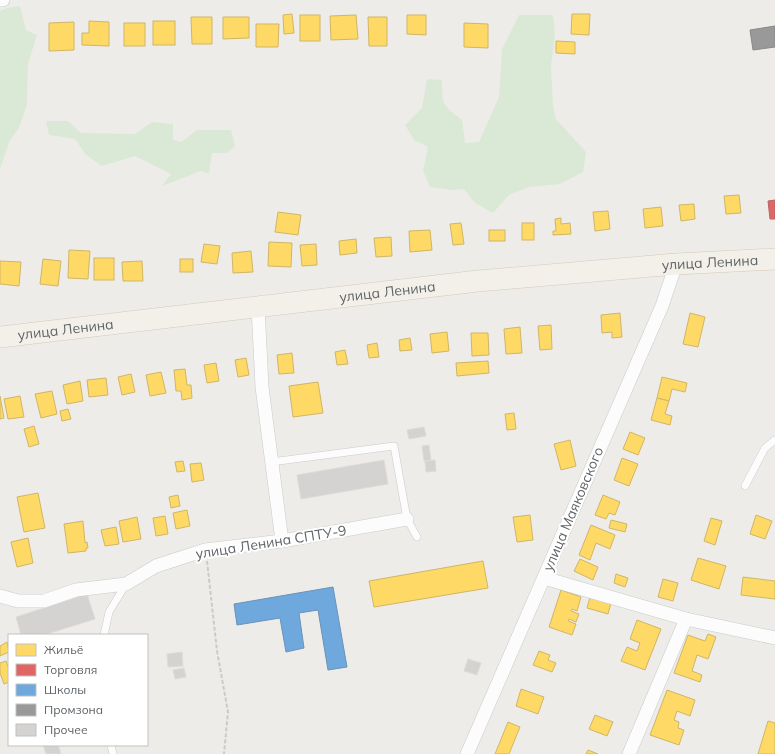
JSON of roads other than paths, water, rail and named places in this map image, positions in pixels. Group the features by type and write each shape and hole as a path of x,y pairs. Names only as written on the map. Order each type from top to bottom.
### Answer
{"main road":[{"name":"улица Ленина","path":"0,337 478,281 676,264 742,260 775,260"}],"street":[{"name":"улица Маяковского","path":"467,754 662,306 676,264"},
{"path":"258,307 262,387 282,541"},
{"name":"улица Ленина СПТУ-9","path":"0,596 18,601 44,601 76,590 126,584 156,566 205,550 282,541 407,519"},
{"path":"544,578 686,619 775,638"},
{"path":"629,754 686,619"}],"lane":[{"path":"745,486 765,448 775,440"},
{"path":"272,462 394,446 407,519 417,537"},
{"path":"104,634 109,612 126,584"}]}
